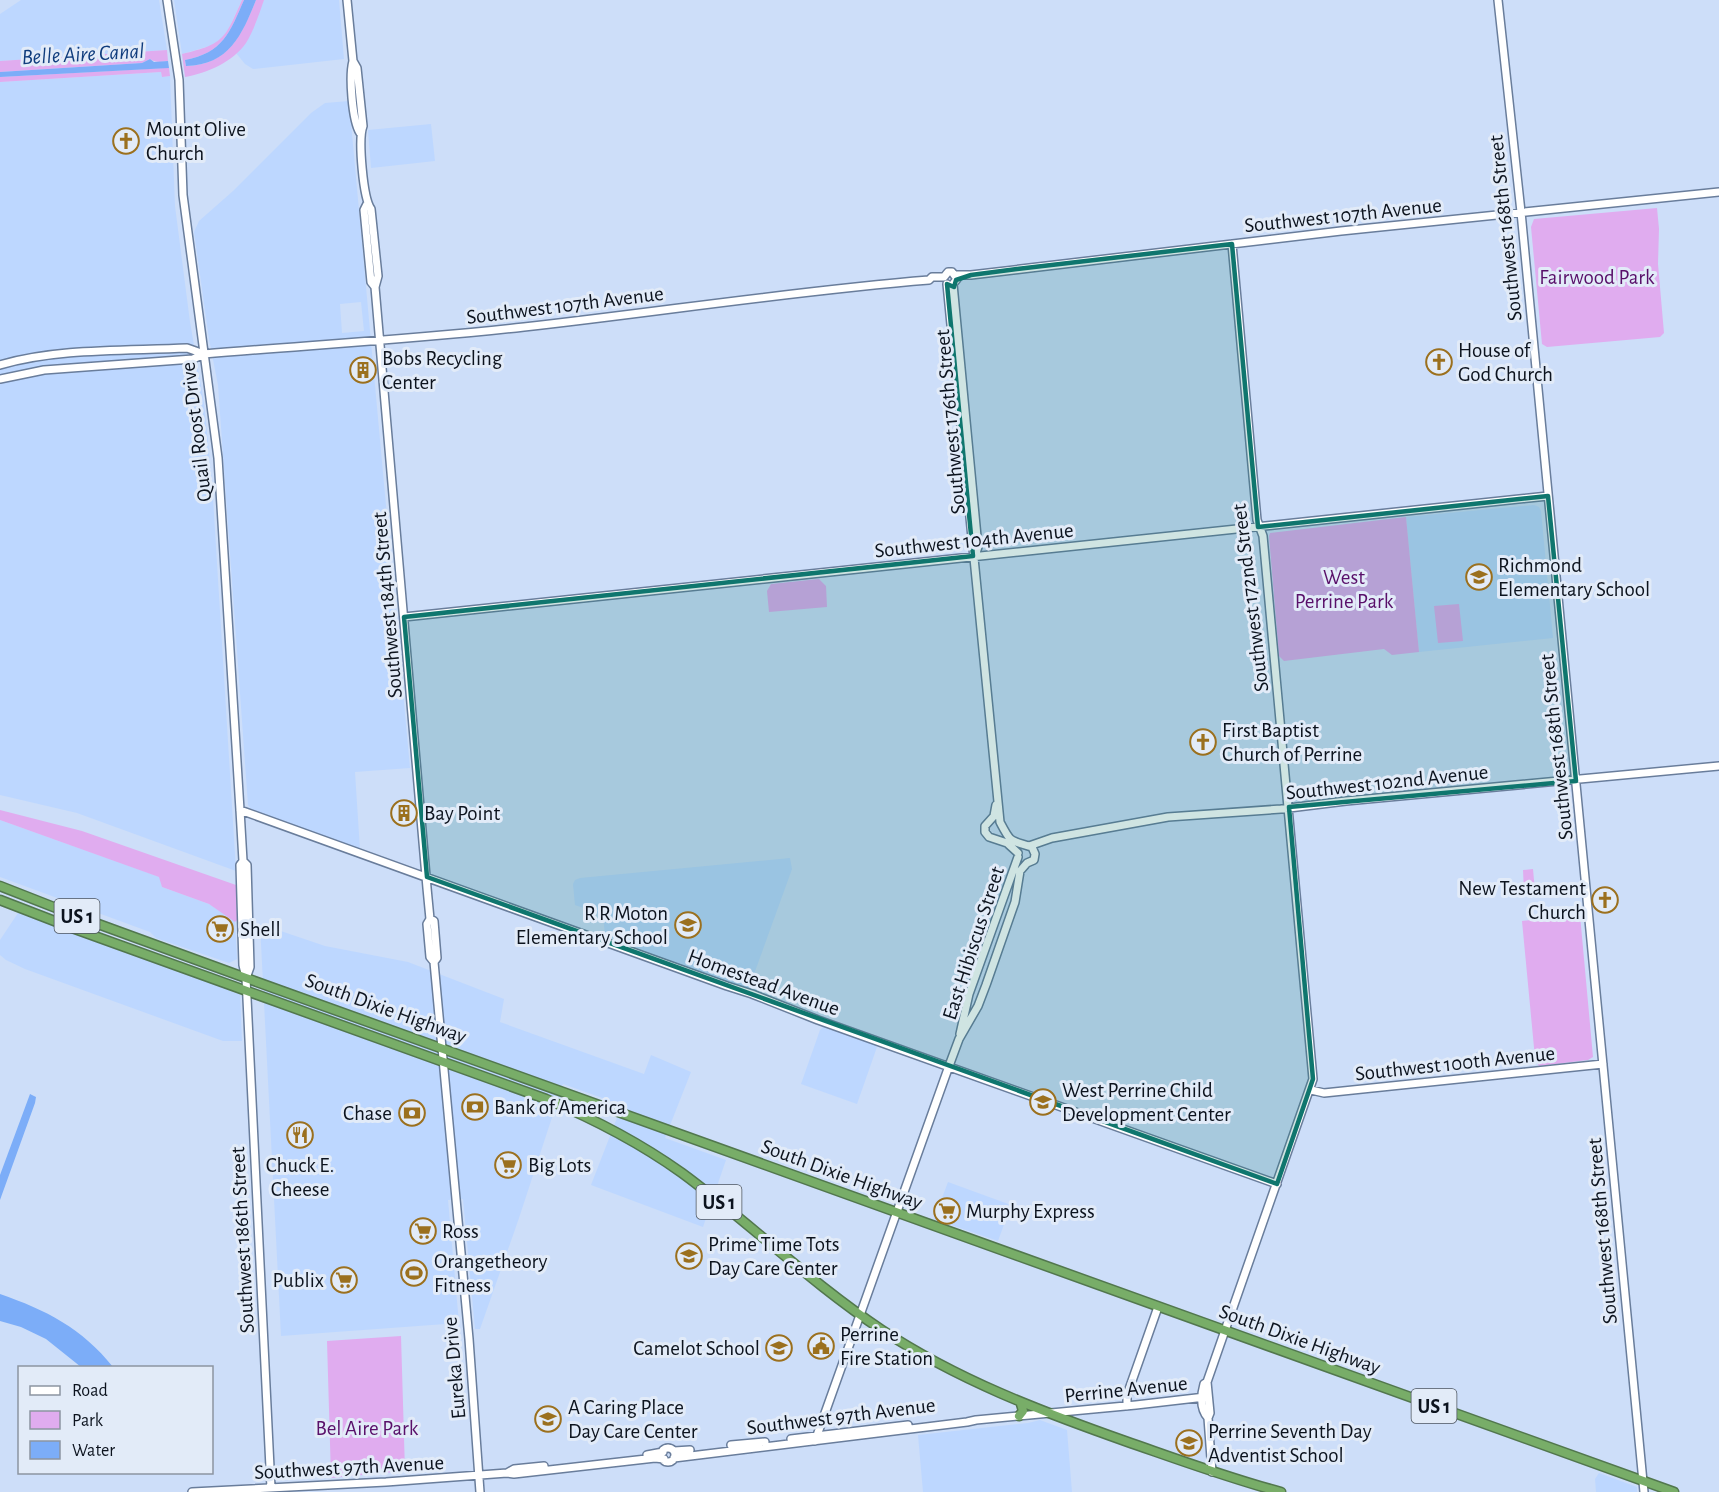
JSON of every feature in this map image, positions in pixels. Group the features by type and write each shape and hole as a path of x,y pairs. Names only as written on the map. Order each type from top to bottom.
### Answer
{"highway":[{"name":"South Dixie Highway","path":"0,885 246,978 1674,1492"},
{"name":"South Dixie Highway","path":"0,900 133,951 566,1107 625,1137 682,1174 860,1314 901,1342 941,1365 981,1386 1046,1414 1212,1472 1281,1492"},
{"path":"118,945 129,944 140,939"},
{"path":"133,951 136,946 155,944"},
{"path":"361,1032 365,1020"},
{"path":"566,1107 571,1094"},
{"path":"1019,1416 1023,1411 1021,1404"}],"street":[{"name":"Quail Roost Drive","path":"167,0 178,80 183,195 218,458 243,861 247,865 250,967 246,978 247,991"},
{"name":"Southwest 184th Street","path":"347,0 363,126 360,133 367,204 371,209 377,267 378,281 375,287 427,877 430,919 427,924 430,957 434,962 442,1062"},
{"name":"Southwest 168th Street","path":"1498,0 1521,212 1644,1492"},
{"name":"Southwest 107th Avenue","path":"0,379 45,369 193,359 204,354 380,341 554,324 807,292 929,280 932,277 950,280 971,275 1232,244 1719,192"},
{"name":"Southwest 172nd Street","path":"1205,1396 1204,1384 1207,1382 1313,1079 1263,536 1257,519 1232,244"},
{"name":"Southwest 176th Street","path":"950,280 978,547 975,556 1000,822"},
{"name":"Southwest 107th Avenue","path":"0,365 41,356 130,351 187,348 204,354"},
{"path":"130,351 131,364"},
{"name":"Southwest 104th Avenue","path":"404,617 1548,496"},
{"name":"Southwest 102nd Avenue","path":"1028,846 1052,838 1168,817 1719,766"},
{"name":"Southwest 176th Street","path":"992,820 997,800"},
{"name":"Homestead Avenue","path":"240,810 1277,1184"},
{"path":"992,820 1000,822 1003,831 1013,841 1034,849 1032,862 1021,861 1007,843 989,837 985,832 987,823 992,820"},
{"path":"994,838 1000,836 1003,831"},
{"name":"Southwest 102nd Avenue","path":"1035,854 1040,848 1059,837"},
{"path":"1018,855 1020,848 1028,846"},
{"name":"East Hibiscus Street","path":"897,1212 959,1039 969,994 1018,855"},
{"name":"East Hibiscus Street","path":"959,1039 978,1006 1015,902 1018,876 1027,863"},
{"name":"Southwest 186th Street","path":"247,991 271,1488"},
{"name":"Eureka Drive","path":"442,1062 469,1339 480,1492"},
{"name":"Southwest 100th Avenue","path":"1311,1090 1324,1093 1603,1064"},
{"path":"816,1438 897,1212"},
{"path":"1127,1406 1127,1395 1158,1307"},
{"path":"1205,1396 1203,1410 1208,1418 1212,1472"},
{"name":"Perrine Avenue","path":"1046,1414 1205,1396"},
{"name":"Southwest 97th Avenue","path":"674,1454 1046,1414"},
{"path":"669,1448 674,1454 670,1461 663,1456 669,1448"},
{"name":"Southwest 97th Avenue","path":"192,1492 478,1476 507,1473 513,1469 663,1456"}],"highlighted area":[{"path":"1232,244 1258,527 1548,496 1576,781 1289,807 1313,1079 1277,1184 427,877 404,617 973,556 947,284 954,287 956,280 971,275"}],"shaded area":[{"path":"21,0 159,0 167,50 0,61 0,14"},
{"path":"174,0 242,0 222,39 213,45 182,54"},
{"path":"264,0 339,0 344,59 253,69 245,64 236,53 245,43"},
{"path":"161,72 162,77 170,76 175,206 190,322 204,403 212,482 236,871 77,813 0,795 0,82"},
{"path":"349,101 410,768 355,772 360,850 251,809 248,805 218,385 194,232 199,221 233,191 311,113 325,103","holes":["361,302 364,331 342,333 340,304"]},
{"path":"431,124 435,161 371,168 368,130"},
{"name":"Richmond Elementary School","path":"1534,505 1541,511 1553,638 1419,652 1406,517"},
{"path":"0,820 160,877 162,887 209,904 235,922 237,959 229,963 156,938 150,932 0,877"},
{"name":"R R Moton Elementary School","path":"790,858 792,869 749,988 728,984 605,935 603,915 575,905 573,884 580,878"},
{"path":"20,910 240,992 242,1041 223,1041 6,960 0,955 0,940"},
{"path":"260,924 325,946 408,962 504,999 500,1022 644,1074 651,1055 691,1072 665,1138 726,1160 703,1227 591,1185 622,1105 563,1084 480,1329 475,1329 463,1199 448,1200 459,1323 281,1336"},
{"path":"823,1027 877,1047 857,1104 801,1084"},
{"path":"948,1182 1011,1205 998,1241 934,1219"},
{"path":"1040,1420 1067,1430 1072,1492 923,1492 918,1435"},
{"path":"1599,1473 1637,1487 1637,1492 1596,1492 1595,1479"}],"green space":[{"path":"244,0 234,22 223,39 208,52 185,60 186,66 201,64 223,54 239,36 256,0 264,0 254,27 241,50 219,66 185,77 182,54 207,47 222,38"},
{"path":"167,50 168,61 156,62 150,59 142,63 0,72 0,61"},
{"path":"169,68 170,76 162,77 161,72 0,82 0,77"},
{"name":"Fairwood Park","path":"1657,208 1658,264 1664,333 1660,337 1547,347 1542,344 1531,227 1534,219"},
{"name":"West Perrine Park","path":"1406,517 1419,652 1392,655 1384,649 1284,661 1279,656 1270,533"},
{"path":"819,579 826,586 827,607 769,612 767,591 771,584"},
{"path":"1459,604 1463,641 1438,643 1434,606"},
{"path":"0,810 82,831 236,885 237,920 235,922 209,904 162,887 159,877 0,820"},
{"path":"1533,869 1535,891 1524,892 1523,870"},
{"path":"1580,915 1593,1057 1588,1060 1539,1066 1535,1058 1522,921"},
{"name":"Bel Aire Park","path":"401,1336 405,1471 331,1478 327,1341"}],"water":[{"path":"244,0 256,0 245,25 232,46 213,60 186,66 185,60 208,52 224,39"},
{"path":"150,59 154,62 168,61 169,68 0,77 0,72 142,63"},
{"path":"30,1094 36,1097 35,1103 0,1200 0,1175"},
{"path":"0,1294 62,1322 89,1341 112,1366 80,1366 46,1339 21,1327 0,1321"}],"place":[{"name":"Mount Olive Church","path":"126,141"},
{"name":"House of God Church","path":"1439,362"},
{"name":"Bobs Recycling Center","path":"363,370"},
{"name":"Richmond Elementary School","path":"1479,577"},
{"name":"First Baptist Church of Perrine","path":"1203,742"},
{"name":"Bay Point","path":"404,813"},
{"name":"New Testament Church","path":"1605,900"},
{"name":"R R Moton Elementary School","path":"688,925"},
{"name":"Shell","path":"220,929"},
{"name":"West Perrine Child Development Center","path":"1043,1102"},
{"name":"Bank of America","path":"475,1107"},
{"name":"Chase","path":"412,1113"},
{"name":"Chuck E. Cheese","path":"300,1135"},
{"name":"Big Lots","path":"508,1165"},
{"name":"Murphy Express","path":"947,1211"},
{"name":"Ross","path":"423,1231"},
{"name":"Prime Time Tots Day Care Center","path":"689,1256"},
{"name":"Orangetheory Fitness","path":"414,1273"},
{"name":"Publix","path":"344,1280"},
{"name":"Perrine Fire Station","path":"821,1346"},
{"name":"Camelot School","path":"779,1348"},
{"name":"A Caring Place Day Care Center","path":"548,1419"},
{"name":"Perrine Seventh Day Adventist School","path":"1189,1443"}],"water label":[{"name":"Belle Aire Canal","path":"83,53"}]}
